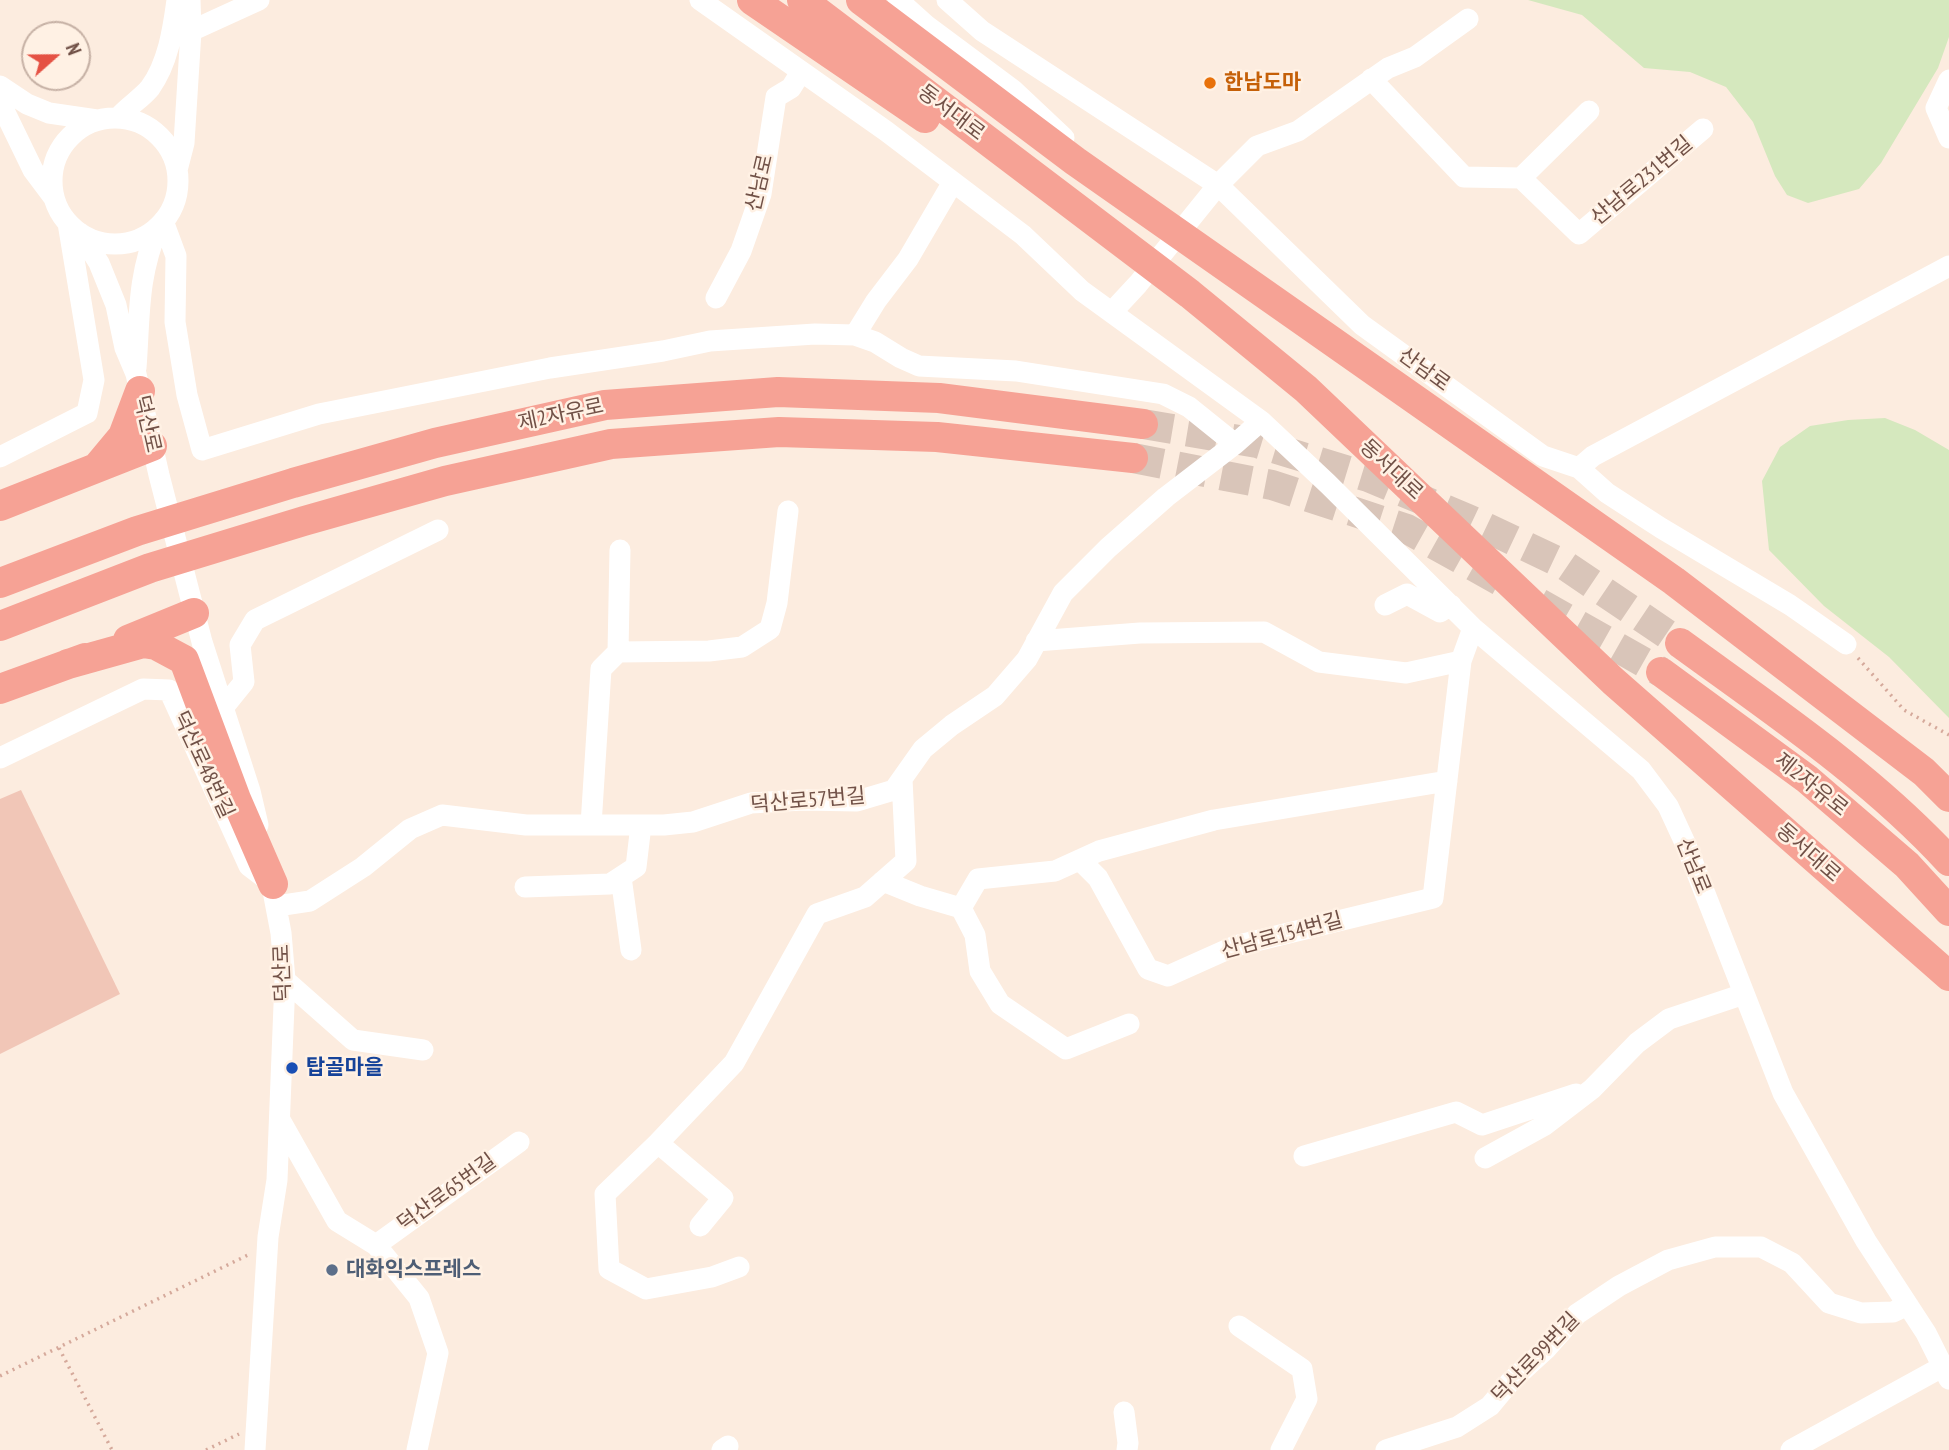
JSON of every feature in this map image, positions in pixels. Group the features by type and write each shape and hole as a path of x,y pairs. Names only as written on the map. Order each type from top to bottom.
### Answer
{"highway":[{"path":"752,0 973,151 1059,215 1131,249"},
{"name":"동서대로","path":"802,0 1191,294 1306,389 1613,681 1949,976"},
{"name":"동서대로","path":"861,0 1135,204 1674,581 1924,772 1949,797"},
{"path":"98,466 122,436 138,382"},
{"name":"제2자유로","path":"0,583 137,531 293,483 435,443 605,404 778,392 926,397 1143,425"},
{"name":"제2자유로","path":"0,626 150,568 304,521 445,481 611,444 779,432 937,438 1133,458"},
{"path":"0,506 152,446"},
{"path":"68,664 191,601"},
{"path":"0,690 68,664 144,643 156,645 184,660 275,895"},
{"name":"제2자유로","path":"1680,643 1827,751 1929,839 1949,861"},
{"name":"제2자유로","path":"1661,672 1807,779 1907,865 1949,911"}],"street":[{"path":"55,200 53,174 61,149 74,133 108,119 149,88 171,40 177,0"},
{"path":"138,382 141,282 148,252 174,201 177,170 184,142 191,31 190,0"},
{"path":"191,31 259,0"},
{"name":"산남로","path":"699,0 886,131 1023,235 1082,291 1261,421 1473,628 1641,770 1668,806 1686,845 1783,1093 1866,1241 1926,1333 1945,1373"},
{"path":"898,0 927,26 1013,90 1135,204"},
{"name":"산남로","path":"947,0 993,38 1217,185 1362,325 1544,456 1579,468"},
{"path":"1112,312 1138,284 1217,185 1257,146 1298,131 1371,79 1388,68 1415,57 1468,19"},
{"name":"산남로","path":"716,298 741,251 761,194 776,97 791,88 801,72"},
{"path":"1371,79 1464,177 1521,178 1589,111"},
{"path":"1949,80 1936,108 1949,138"},
{"path":"0,86 27,104 49,113 139,122 156,134 170,150 177,170"},
{"path":"0,102 6,127 99,263 116,305 125,348 138,382"},
{"name":"산남로231번길","path":"1521,178 1579,234 1703,130"},
{"path":"855,335 876,301 908,259 953,183"},
{"path":"74,228 99,242 120,244 140,238 160,224"},
{"path":"160,224 176,256 175,322 187,395 202,450 319,414 550,368 710,341 815,334 855,335 875,342 919,366 1016,371 1163,394 1189,407 1235,444"},
{"path":"0,457 87,413 94,380 74,228"},
{"path":"1846,644 1790,605 1607,493 1579,468 1593,456 1949,266"},
{"name":"덕산로","path":"138,382 191,601 250,791 275,895 285,980 277,1180 268,1245 255,1450"},
{"name":"덕산로57번길","path":"275,895 310,901 363,867 410,828 442,815 526,825 641,825 693,822 751,803 857,801 894,790 923,750 952,725 995,696 1027,659 1063,593 1108,548 1166,497 1261,421"},
{"path":"618,652 709,651 742,647 770,629 777,603 789,511"},
{"path":"223,708 244,682 240,645 255,620 438,530"},
{"path":"591,825 601,669 618,652 620,551"},
{"path":"1385,605 1407,594 1440,612 1451,605"},
{"name":"산남로154번길","path":"1080,860 1098,878 1148,969 1168,976 1235,946 1433,898 1461,661 1473,628"},
{"path":"1036,641 1140,633 1264,632 1319,662 1406,673 1461,661"},
{"name":"덕산로48번길","path":"0,758 143,689 169,690 249,866 275,895"},
{"path":"739,1267 712,1278 646,1289 609,1269 605,1194 734,1063 817,914 865,897 906,861 902,779"},
{"path":"961,908 978,879 1055,872 1099,851 1214,820 1447,781"},
{"path":"525,887 610,884 636,867 641,825"},
{"path":"621,877 631,950"},
{"path":"883,881 961,908 975,935 981,971 1000,1004 1066,1049 1129,1024"},
{"path":"285,980 353,1040 423,1050"},
{"path":"1485,1158 1545,1125 1592,1089 1637,1042 1669,1019 1744,994"},
{"path":"1304,1156 1456,1112 1482,1125 1592,1089"},
{"name":"덕산로65번길","path":"280,1120 337,1221 376,1245 419,1298 438,1353 417,1450"},
{"name":"덕산로65번길","path":"376,1245 519,1142"},
{"path":"658,1143 723,1198 700,1226"},
{"path":"277,1180 315,1179"},
{"name":"덕산로99번길","path":"1386,1450 1457,1427 1490,1406 1577,1314 1619,1286 1668,1260 1715,1247 1761,1247 1792,1263 1829,1303 1861,1313 1893,1312 1908,1305"},
{"path":"1239,1326 1301,1368 1307,1399 1281,1450"},
{"path":"1791,1450 1945,1373"},
{"path":"1124,1412 1127,1450"}],"path":[{"path":"1846,644 1903,710 1949,735"},
{"path":"0,1376 268,1245"},
{"path":"59,1348 112,1450"},
{"path":"206,1450 256,1425"}],"green space":[{"path":"1528,0 1949,0 1949,37 1938,68 1881,163 1859,189 1808,203 1787,195 1775,176 1753,122 1726,87 1690,72 1644,68 1582,15"},
{"path":"1885,418 1915,430 1949,450 1949,718 1889,657 1824,606 1769,550 1762,481 1780,447 1810,426"}],"building":[{"path":"21,790 120,994 0,1054 0,799"}],"tunnel":[{"path":"1143,424 1257,443 1368,477 1468,519 1563,564 1680,643"},
{"path":"1133,458 1272,485 1407,529 1502,582"},
{"path":"1539,603 1661,672"}],"place":[{"name":"한남도마","path":"1210,83"},
{"name":"탑골마을","path":"292,1068"},
{"name":"대화익스프레스","path":"332,1270"}]}
